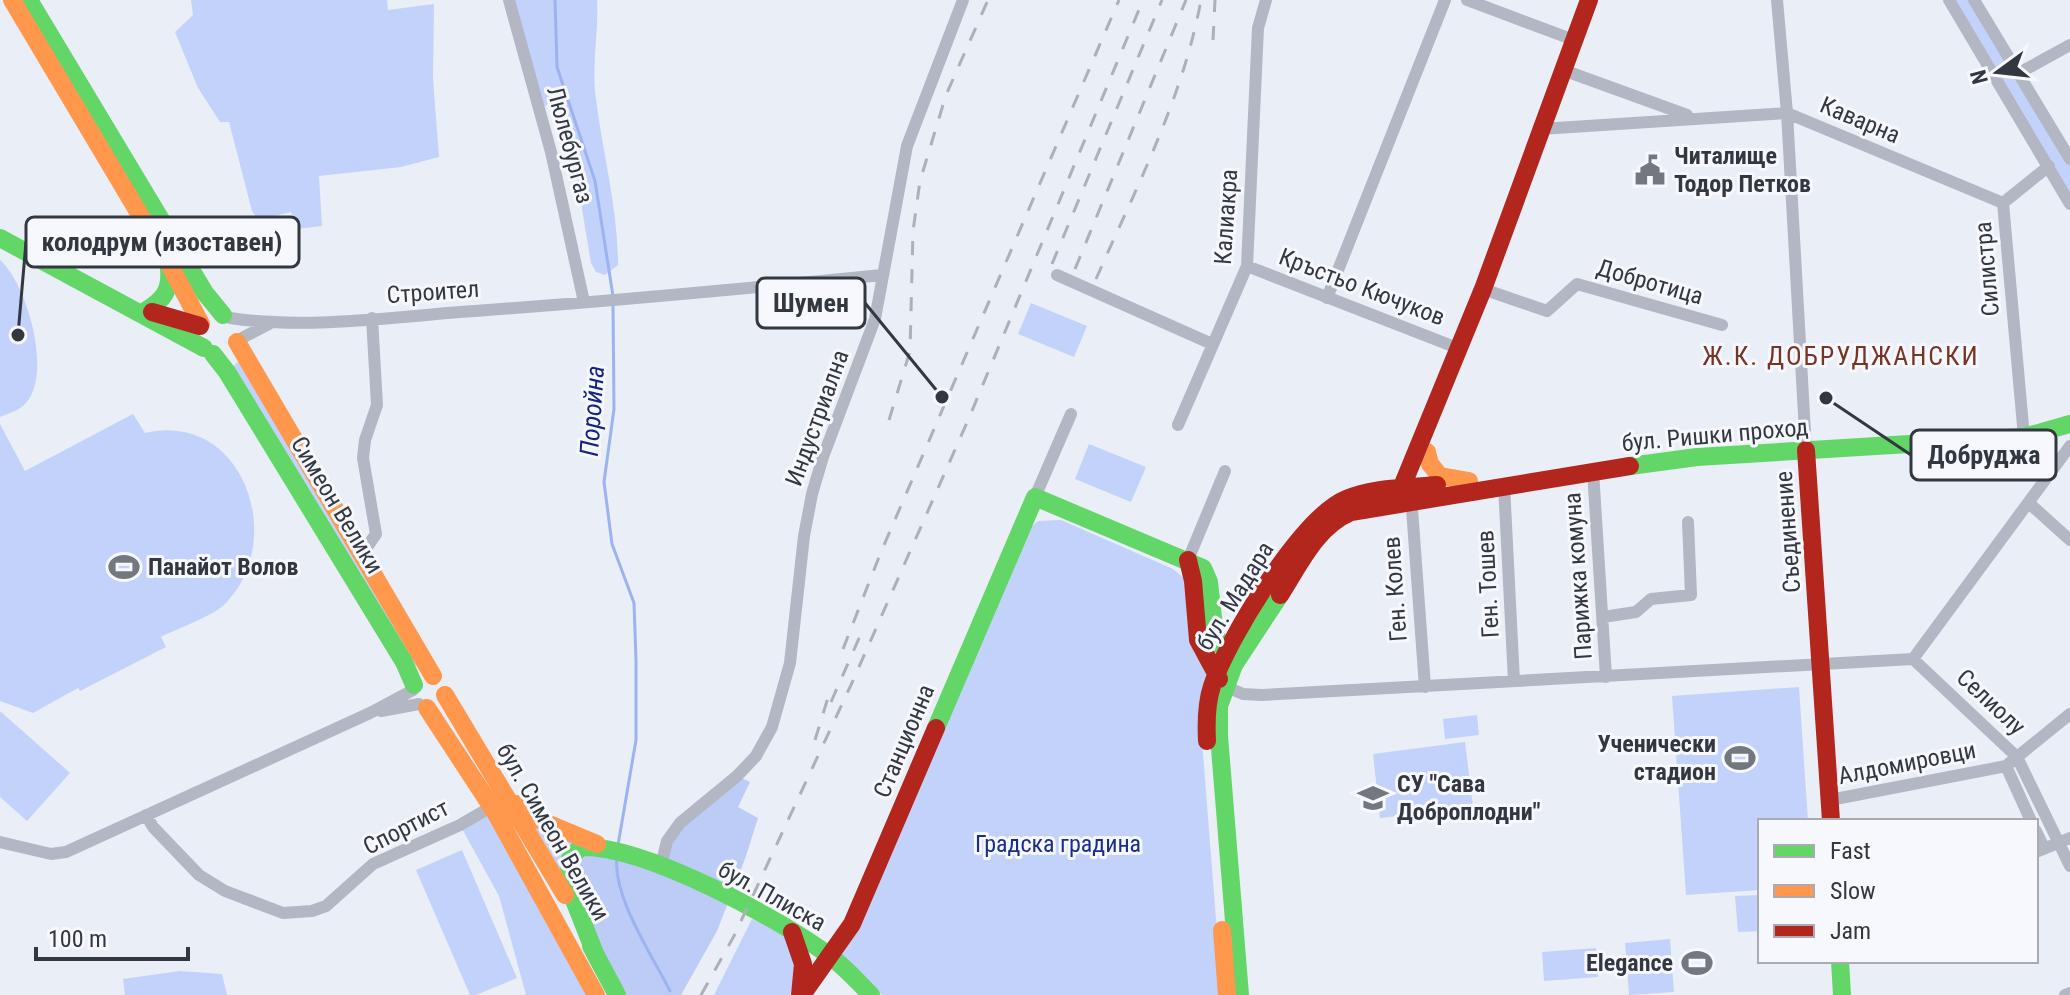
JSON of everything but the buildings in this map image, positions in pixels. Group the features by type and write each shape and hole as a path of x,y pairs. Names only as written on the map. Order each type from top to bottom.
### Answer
{"main road":[{"path":"12,0 168,262 200,325 198,338 208,351"},
{"path":"29,0 205,293 237,328 237,341 433,676"},
{"path":"1405,496 1589,0"},
{"path":"0,238 208,351 227,353 237,341"},
{"path":"145,311 162,302 169,292 168,262"},
{"path":"126,306 200,325"},
{"path":"200,325 211,316 227,316"},
{"path":"1405,496 1427,452 1460,349"},
{"name":"Симеон Велики","path":"208,351 227,372 342,558 404,662 418,697"},
{"name":"бул. Ришки проход","path":"1405,496 1697,457 2024,437 2070,424"},
{"name":"Съединение","path":"1806,450 1831,819"},
{"path":"1427,452 1430,464 1440,476 1469,481"},
{"name":"бул. Ришки проход","path":"1405,496 1469,481 1554,477"},
{"name":"бул. Мадара","path":"1227,995 1205,719 1207,698 1299,540 1321,514 1347,499 1405,496"},
{"path":"1035,497 1203,568 1207,573 1215,635 1230,659"},
{"name":"Станционна","path":"801,995 852,924 1035,497"},
{"path":"1188,560 1198,640 1220,680"},
{"path":"433,676 425,676 418,697 440,703 445,695"},
{"name":"бул. Симеон Велики","path":"433,676 444,686 445,695 554,873 617,995"},
{"name":"бул. Мадара","path":"1220,680 1218,721 1240,995"},
{"name":"бул. Симеон Велики","path":"418,697 491,807 596,995"},
{"path":"505,793 537,819 600,845"},
{"path":"596,956 568,885 567,874 573,853 581,846 600,845"},
{"name":"бул. Плиска","path":"600,845 639,856 792,932 830,957 871,995"},
{"path":"792,932 814,937 830,936 852,924"},
{"path":"792,932 803,964 801,995"},
{"path":"1840,963 1842,995"}],"street":[{"name":"Люлебургаз","path":"509,0 591,302"},
{"name":"Индустриална","path":"661,866 667,841 680,823 737,776 756,756 772,727 790,663 804,536 812,494 823,457 868,342 907,146 963,0"},
{"name":"Калиакра","path":"1178,425 1247,266 1258,28 1266,0"},
{"path":"1327,298 1445,0"},
{"path":"1467,0 1574,40"},
{"path":"1503,13 1507,0"},
{"name":"Съединение","path":"1777,0 1787,113 1806,450"},
{"path":"1949,0 2070,204"},
{"path":"1974,0 2070,159"},
{"path":"2019,73 2070,45"},
{"name":"Каварна","path":"1563,70 1694,117"},
{"name":"Каварна","path":"1541,129 1787,113 2003,203"},
{"name":"Силистра","path":"2024,437 2003,203 2049,166"},
{"name":"Кръстьо Кючуков","path":"1247,266 1460,349"},
{"name":"Строител","path":"272,323 591,302 882,275"},
{"path":"1057,275 1212,344"},
{"name":"Добротица","path":"1483,289 1547,311 1577,284 1722,325"},
{"path":"227,316 272,323"},
{"path":"361,556 376,534 363,458 370,421 377,405 372,318"},
{"path":"237,341 272,323"},
{"name":"Станционна","path":"1035,497 1071,414"},
{"path":"1220,680 1243,694 1262,695 1913,659 2070,446"},
{"path":"1188,560 1225,471"},
{"name":"Парижка комуна","path":"1593,471 1606,677"},
{"name":"Ген. Тошев","path":"1504,485 1514,681"},
{"name":"Ген. Колев","path":"1405,496 1425,687"},
{"path":"2030,504 2070,540"},
{"path":"1603,617 1636,612 1651,599 1691,595 1688,522"},
{"name":"Селиолу","path":"1913,659 2017,757 2064,840 2070,866"},
{"path":"0,842 51,854 66,852 370,713 418,697"},
{"name":"Алдомировци","path":"1830,800 2006,766 2070,714"},
{"path":"2006,766 2030,819"},
{"name":"Спортист","path":"146,815 153,827 199,875 225,891 283,913 312,911 326,906 373,864 460,825 491,807"},
{"path":"2040,850 2064,840"}],"green space":[{"path":"191,0 387,0 388,10 434,4 433,79 439,157 401,167 319,176 322,226 297,229 291,212 258,220 252,211 229,122 220,122 198,88 175,32 193,15"},
{"path":"509,0 597,0 595,87 613,203 618,265 605,275 596,272 591,263 573,155 562,147 556,110 548,104 539,110"},
{"path":"1950,0 1975,0 2070,159 2070,204"},
{"path":"0,260 10,272 28,309 37,354 37,375 32,393 23,406 0,417"},
{"path":"1031,303 1087,326 1074,357 1018,334"},
{"path":"239,361 420,663 411,667 232,367"},
{"name":"Панайот Волов","path":"133,414 145,433 179,431 207,441 230,460 245,485 253,515 253,546 244,576 220,608 161,637 166,647 33,713 0,701 0,424 25,471"},
{"path":"1089,444 1146,467 1131,502 1075,479"},
{"name":"Градска градина","path":"1061,520 1173,569 1186,580 1194,652 1208,674 1199,703 1222,995 882,995 840,955 1030,528 1038,521"},
{"name":"Ученически стадион","path":"1799,687 1808,819 1758,819 1758,890 1686,895 1672,696"},
{"path":"0,711 70,773 27,821 0,797"},
{"path":"1477,715 1479,735 1445,739 1443,719"},
{"path":"1465,742 1473,807 1380,818 1373,754"},
{"path":"491,807 596,995 526,995 499,896 460,825"},
{"path":"533,824 580,844 562,877"},
{"path":"462,850 517,978 476,995 470,995 416,870"},
{"path":"1758,895 1758,931 1738,932 1735,896"},
{"path":"752,919 780,932 791,943 795,966 790,995 714,995"},
{"path":"1670,939 1674,992 1629,995 1625,943"},
{"path":"1596,948 1598,977 1544,981 1542,952"},
{"path":"180,971 222,974 227,995 125,995 123,979"}],"shaded area":[{"path":"737,776 750,782 738,807 758,818 717,931 681,995 617,995 567,873 581,846 661,865 667,841"}],"waterway":[{"name":"Поройна","path":"555,0 557,67 595,181 613,296"},
{"name":"Поройна","path":"613,304 614,409 604,482 612,544 634,603 636,660 636,740 618,845"},
{"path":"617,857 617,872 627,907 670,991"}],"railway":[{"path":"889,420 910,351 913,231 920,181 946,95 988,0"},
{"path":"843,649 881,552 1119,0"},
{"path":"701,995 734,936 851,685 969,418 1143,0"},
{"path":"1052,264 1162,0"},
{"path":"1075,269 1186,0"},
{"path":"1096,279 1170,107 1183,72 1201,0"},
{"path":"1213,40 1215,0"},
{"path":"831,702 860,636"},
{"path":"815,740 830,691"}],"traffic: fast":[{"path":"29,0 205,293 223,315"},
{"path":"0,238 204,348"},
{"path":"145,311 165,294 169,268"},
{"path":"213,354 227,372 404,662 414,685"},
{"path":"1630,466 1697,457 2024,437 2070,424"},
{"path":"936,728 1035,497 1203,568 1209,582 1215,635 1234,665"},
{"path":"1240,995 1219,706 1234,665 1280,595"},
{"path":"596,956 568,885 570,858 581,847 639,858 746,905 831,957 871,995"},
{"path":"591,946 617,995"},
{"path":"1840,963 1842,995"}],"traffic: slow":[{"path":"12,0 168,262 201,324"},
{"path":"237,342 433,676"},
{"path":"1427,452 1430,464 1440,476 1469,481"},
{"path":"445,695 565,895"},
{"path":"427,708 495,812 596,995"},
{"path":"517,804 537,819 597,844"},
{"path":"1222,930 1227,995"}],"traffic: jam":[{"path":"1401,489 1483,289 1589,0"},
{"path":"152,312 200,326"},
{"path":"1806,450 1831,819"},
{"path":"1280,595 1318,537 1351,512 1630,466"},
{"path":"1207,741 1209,700 1220,666 1268,582 1308,530 1328,511 1357,495 1437,485"},
{"path":"1188,560 1198,640 1219,679"},
{"path":"802,995 852,924 936,728"},
{"path":"792,932 803,964 800,995"}],"place":[{"name":"Читалище Тодор Петков","path":"1650,170"},
{"name":"колодрум (изоставен)","path":"18,335"},
{"name":"Шумен","path":"942,397"},
{"name":"Добруджа","path":"1826,398"},
{"name":"Панайот Волов","path":"124,567"},
{"name":"Ученически стадион","path":"1740,758"},
{"name":"СУ \"Сава Доброплодни\"","path":"1373,798"},
{"name":"Elegance","path":"1697,963"}],"district":[{"name":"Ж.К. ДОБРУДЖАНСКИ","path":"1841,356"}]}
